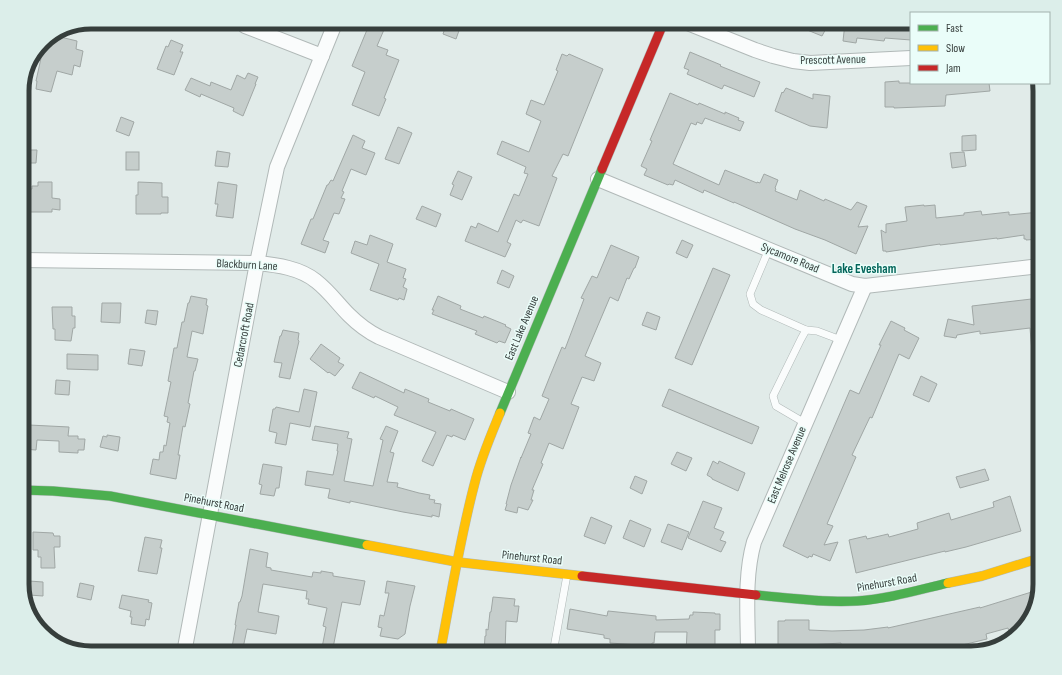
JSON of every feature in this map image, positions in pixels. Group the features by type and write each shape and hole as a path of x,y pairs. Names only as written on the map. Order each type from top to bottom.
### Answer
{"street":[{"path":"253,29 322,56"},
{"name":"Cedarcroft Road","path":"185,646 276,167 333,29"},
{"name":"East Lake Avenue","path":"441,646 468,508 485,450 661,29"},
{"name":"Prescott Avenue","path":"702,29 754,50 793,61 810,63 910,58"},
{"name":"Sycamore Road","path":"598,179 852,284 865,286 1033,267"},
{"name":"Blackburn Lane","path":"29,260 257,263 285,267 315,280 348,315 369,332 508,392"},
{"name":"East Melrose Avenue","path":"748,646 748,568 750,554 865,286"},
{"name":"Pinehurst Road","path":"29,490 110,496 457,562 748,594 830,601 877,599 982,576 1033,560"}],"lane":[{"path":"769,250 750,294 752,304 760,310 806,330 817,331 841,340"},
{"path":"805,423 776,406 773,396 806,330"},
{"path":"554,646 568,574"}],"building":[{"path":"367,29 384,29 377,46 388,50 386,55 399,60 384,98 386,99 379,116 352,105 365,72 352,66"},
{"path":"445,29 460,29 456,39 443,34"},
{"path":"805,29 826,29 822,36"},
{"path":"844,29 910,29 910,40 885,38 884,41 857,38 856,43 843,41"},
{"path":"60,37 77,41 76,49 83,51 80,67 74,65 72,75 57,71 51,92 36,89 36,81 42,53 50,44"},
{"path":"171,40 183,45 180,52 183,52 174,75 157,69 166,46 168,47"},
{"path":"690,52 760,82 754,97 724,85 722,89 687,74 689,70 684,68"},
{"path":"562,54 567,56 569,54 603,69 568,156 563,154 552,176 557,178 539,226 523,220 521,223 516,220 507,242 511,244 505,257 465,241 471,226 476,228 478,223 498,232 514,194 519,196 528,174 524,173 526,167 497,154 502,141 529,152 541,121 526,114 531,100 544,105 558,71 556,70"},
{"path":"248,73 258,77 243,116 233,111 234,108 201,94 200,97 185,90 191,78 210,86 211,82 231,90 237,75 245,79"},
{"path":"899,81 899,83 910,84 989,84 990,91 946,95 945,106 894,108 885,107 885,82"},
{"path":"786,88 813,99 813,94 830,96 827,128 810,126 775,111 782,92 783,93"},
{"path":"670,93 698,105 699,103 725,114 725,112 739,118 738,120 744,122 740,131 705,118 702,124 697,122 696,125 691,123 673,164 719,185 725,170 757,183 760,183 764,174 778,180 775,191 797,200 800,190 824,201 825,199 851,210 857,202 867,206 858,227 868,226 856,254 704,190 703,193 675,180 673,185 668,185 644,175 647,169 641,166 652,141 650,140"},
{"path":"121,117 134,122 129,136 116,131"},
{"path":"398,127 412,133 399,164 385,159"},
{"path":"353,135 365,141 362,148 375,153 366,175 351,169 342,191 344,192 341,198 345,199 339,214 334,213 323,240 329,242 325,253 301,244 327,185 331,180 333,181"},
{"path":"976,135 976,150 962,151 962,136"},
{"path":"29,150 37,150 36,163 29,163"},
{"path":"217,151 230,153 228,167 215,166"},
{"path":"126,152 139,152 139,170 126,170"},
{"path":"964,152 966,166 952,168 950,153"},
{"path":"458,171 472,177 462,200 450,195 454,185 452,184"},
{"path":"38,182 52,182 52,198 60,199 60,210 52,209 52,212 29,212 29,189 32,189 32,186 38,186"},
{"path":"138,182 162,183 162,197 168,197 168,213 136,214"},
{"path":"218,182 237,185 233,218 216,216 218,204 215,204"},
{"path":"935,205 936,218 964,215 964,213 981,211 982,215 1009,212 1009,215 1033,213 1033,240 1024,239 1024,235 940,244 886,252 883,251 881,230 886,233 886,224 907,221 905,207"},
{"path":"422,206 441,214 436,227 416,219"},
{"path":"370,235 393,244 387,262 406,269 403,278 406,279 403,287 407,289 404,300 399,298 398,300 370,290 379,264 351,253 355,241 367,245"},
{"path":"682,240 693,245 687,258 676,253"},
{"path":"611,245 639,257 629,279 627,278 618,301 610,297 585,356 601,363 594,381 582,377 571,404 579,407 563,449 549,443 541,463 543,464 532,490 534,490 531,500 533,500 528,510 518,507 517,513 505,510 511,485 531,434 528,433 534,417 540,420 549,399 542,396 562,347 565,349 584,299 581,298 592,276 597,278"},
{"path":"713,268 730,275 692,365 675,358"},
{"path":"502,270 514,276 509,288 497,283"},
{"path":"191,296 207,299 206,305 208,306 203,334 192,331 187,357 198,359 194,371 188,403 190,404 185,427 183,426 176,479 150,474 153,459 159,460 160,452 163,452 164,445 166,446 170,423 167,422 168,417 164,416 171,382 168,381 174,348 177,348 182,322 184,322"},
{"path":"438,296 461,306 460,309 483,318 484,316 506,325 505,326 511,329 505,343 499,341 497,343 475,334 477,331 432,314 434,310 432,310"},
{"path":"1033,299 1033,352 1030,328 980,334 980,331 957,335 956,338 944,336 948,319 974,325 972,306"},
{"path":"102,303 121,303 120,323 101,322"},
{"path":"52,307 72,307 72,316 75,316 75,328 73,328 71,341 55,340"},
{"path":"147,310 158,311 156,325 145,323"},
{"path":"647,312 660,317 656,330 642,325"},
{"path":"891,321 905,328 904,330 919,338 909,359 899,354 872,418 870,417 852,455 856,457 827,524 833,526 824,545 838,542 830,561 813,554 812,557 809,556 808,558 783,546 850,390 859,394 881,345 879,345"},
{"path":"283,330 299,333 299,341 290,379 279,377 282,363 274,362 280,336"},
{"path":"321,344 340,358 338,362 344,365 335,376 329,372 328,373 310,359"},
{"path":"130,349 145,351 142,366 128,364"},
{"path":"67,354 98,355 98,370 67,369"},
{"path":"360,372 404,393 405,389 429,399 428,402 450,411 451,409 474,419 465,440 453,435 452,437 447,435 433,466 422,461 436,432 394,415 398,407 375,396 374,398 352,388"},
{"path":"921,376 937,384 929,402 913,395"},
{"path":"56,380 70,381 69,395 55,394"},
{"path":"304,389 317,392 310,427 290,423 286,445 275,443 277,433 269,431 273,409 276,407 299,412"},
{"path":"669,389 759,427 752,444 662,406"},
{"path":"29,426 69,427 68,436 78,436 78,439 85,439 84,450 78,450 78,453 59,452 59,441 37,440 36,450 29,450"},
{"path":"315,426 349,432 347,438 352,439 344,481 373,486 383,440 380,439 386,426 398,431 390,452 394,453 387,482 398,483 397,487 430,495 429,499 435,500 434,503 441,504 439,517 403,512 350,501 350,503 328,498 330,489 305,485 307,471 333,475 338,451 338,444 312,440"},
{"path":"107,435 120,437 118,451 100,447 103,436 107,437"},
{"path":"677,452 692,458 686,471 671,464"},
{"path":"713,461 718,464 719,461 745,473 738,491 712,479 707,475"},
{"path":"263,464 282,467 279,488 276,488 274,496 260,494 262,485 259,484"},
{"path":"985,469 989,480 960,488 956,477"},
{"path":"635,476 647,481 642,494 630,488"},
{"path":"1010,496 1021,531 966,547 856,573 849,540 866,536 867,539 888,534 889,537 918,529 917,523 949,513 951,520 994,507 993,502"},
{"path":"703,501 722,508 714,528 724,532 720,540 726,542 721,552 688,538"},
{"path":"591,517 612,526 605,544 584,536"},
{"path":"630,520 651,529 644,547 623,538"},
{"path":"668,524 689,532 682,550 661,542"},
{"path":"33,532 53,533 54,536 60,536 60,547 54,547 55,568 41,568 41,557 38,557 38,550 33,550"},
{"path":"145,537 162,540 157,574 138,571"},
{"path":"250,549 268,553 266,567 271,568 271,570 312,577 313,572 321,573 321,571 333,573 333,576 365,581 360,605 342,602 333,646 322,646 326,627 323,626 327,608 308,604 309,599 306,599 307,591 263,584 258,612 279,616 276,634 247,629 243,646 232,646 239,602 242,596"},
{"path":"29,581 43,582 43,596 30,595"},
{"path":"387,581 415,586 405,634 398,639 380,636 382,628 378,627 380,615 384,616 389,593 385,593"},
{"path":"80,583 94,586 91,600 77,597"},
{"path":"1032,592 1027,612 1012,631 1009,632 1008,628 986,634 987,639 959,646 841,646 841,643 809,646 778,646 778,621 809,620 809,630 864,630 888,628 980,608"},
{"path":"122,595 149,600 148,602 152,603 149,620 146,619 145,626 131,624 131,611 119,608"},
{"path":"493,597 515,599 514,606 519,606 517,622 506,621 505,646 484,646 486,629 488,630"},
{"path":"570,609 607,616 608,611 656,616 656,620 689,619 690,615 693,615 693,612 720,614 720,630 715,630 715,646 686,646 687,632 655,632 654,643 652,643 652,646 610,643 610,639 604,638 604,635 567,629"}],"traffic: fast":[{"path":"500,413 602,169"},
{"path":"29,490 110,496 367,545"},
{"path":"756,595 819,601 857,601 892,596 948,583"}],"traffic: slow":[{"path":"441,646 460,546 475,482 486,447 500,413"},
{"path":"367,545 457,562 582,576"},
{"path":"948,583 982,576 1033,560"}],"traffic: jam":[{"path":"602,169 661,29"},
{"path":"582,576 756,595"}],"district":[{"name":"Lake Evesham","path":"864,269"}]}
